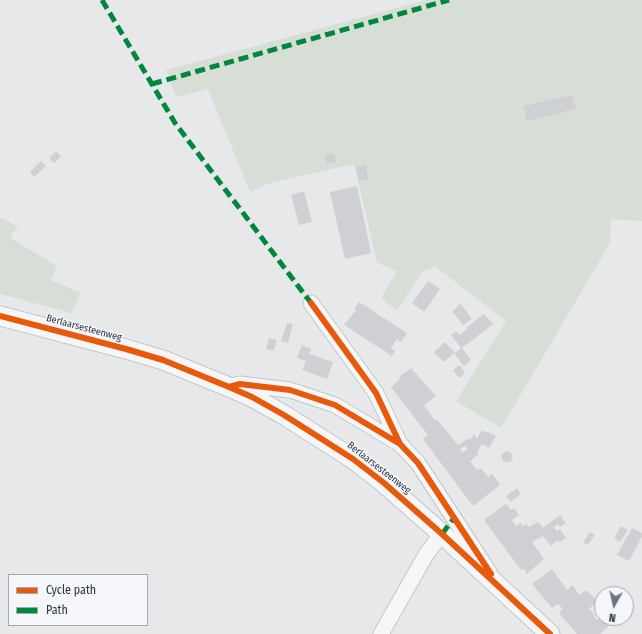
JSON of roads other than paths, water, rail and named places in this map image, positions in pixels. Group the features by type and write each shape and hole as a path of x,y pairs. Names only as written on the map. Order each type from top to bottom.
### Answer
{"street":[{"name":"Berlaarsesteenweg","path":"311,303 376,393 400,444"},
{"name":"Berlaarsesteenweg","path":"0,316 163,360 252,397 284,415 353,459 401,497 550,634"},
{"name":"Berlaarsesteenweg","path":"229,387 240,384 290,390 327,402 400,444 418,463 500,588"},
{"path":"381,634 427,553 442,534"}]}
